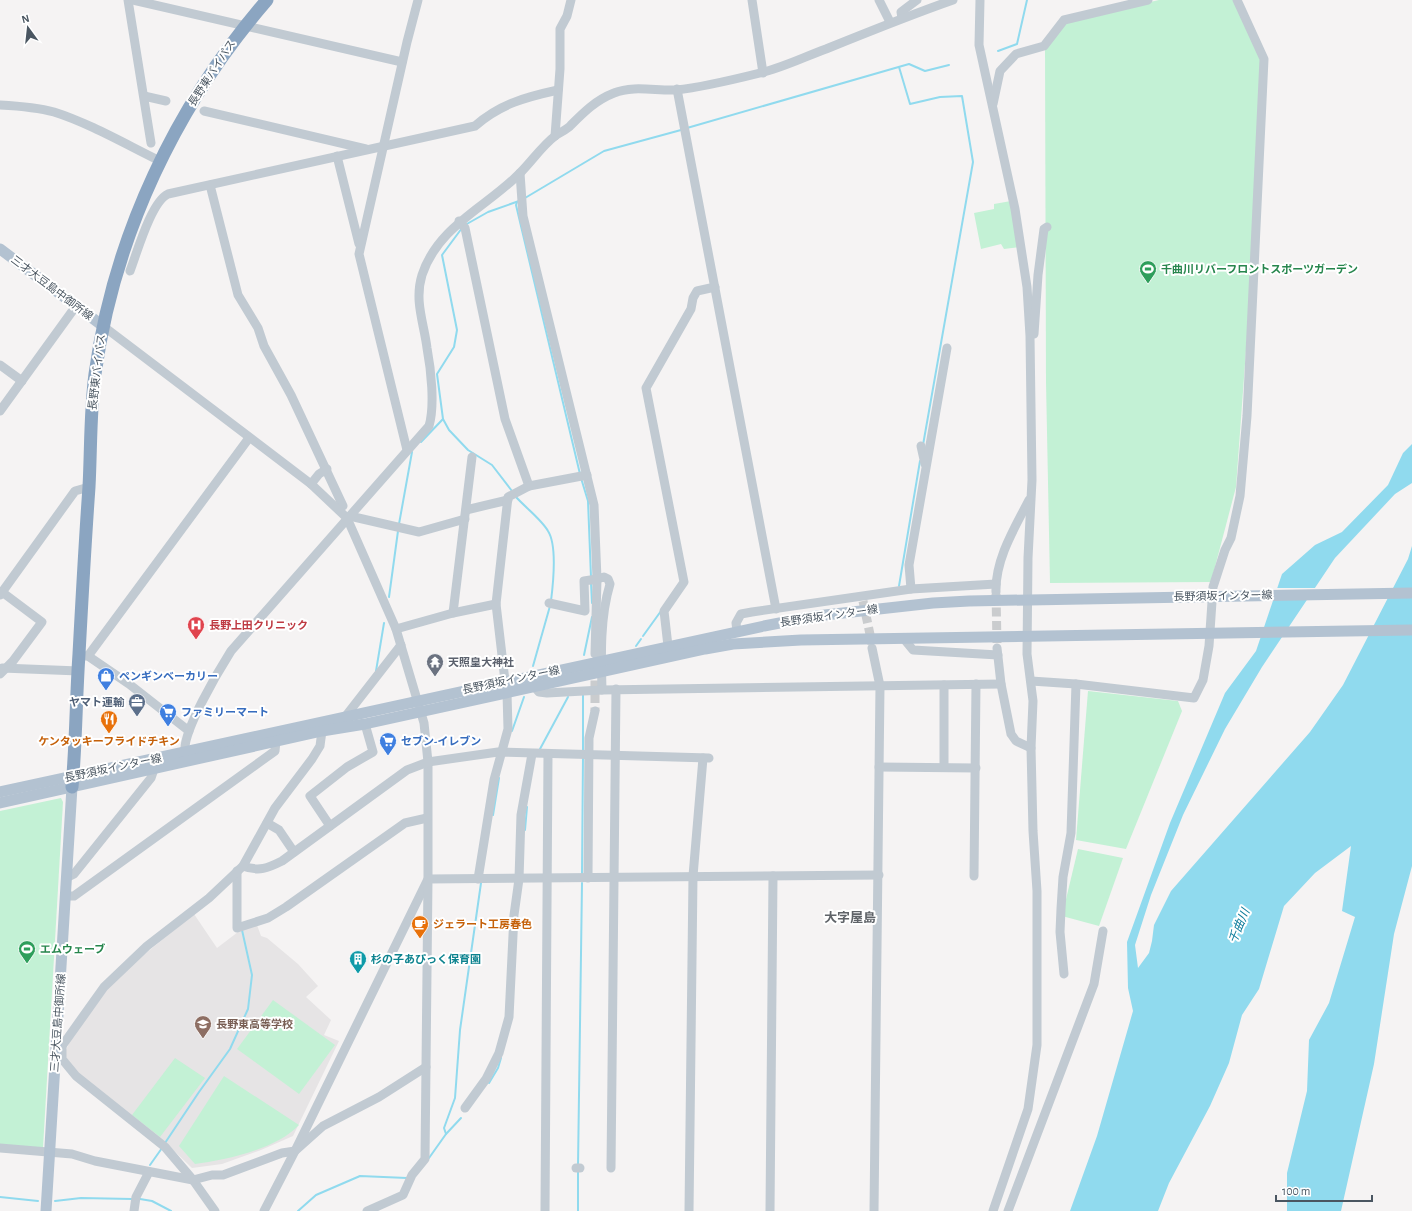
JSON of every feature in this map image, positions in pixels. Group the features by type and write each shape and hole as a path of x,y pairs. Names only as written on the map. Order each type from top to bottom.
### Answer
{"highway":[{"name":"長野東バイパス","path":"72,782 79,671 83,656 92,404 103,326 140,205 160,161 202,87 245,25 267,0"}],"main road":[{"name":"三才大豆島中御所線","path":"0,249 103,326"},
{"name":"長野須坂インター線","path":"0,803 185,752 345,717 419,705 506,687 599,662 668,646 816,616 933,603 1030,599 1412,593"},
{"name":"長野須坂インター線","path":"506,687 534,686 599,662 733,644 801,640 1412,630"},
{"name":"長野須坂インター線","path":"0,792 154,769 322,731 365,724 419,705"},
{"name":"三才大豆島中御所線","path":"46,1211 59,1046 65,896 72,782"}],"street":[{"path":"128,0 151,144"},
{"path":"133,0 402,62"},
{"path":"407,450 359,254 402,62 418,0"},
{"path":"555,136 560,29 567,16 571,0"},
{"path":"752,0 763,72"},
{"path":"880,0 890,22"},
{"path":"902,18 901,12 917,0"},
{"path":"185,752 185,742 189,731 214,678 231,651 429,426 431,419 428,349 419,308 420,289 422,275 430,258 445,236 462,224 520,173 555,136 570,127 582,112 614,93 624,89 677,90 763,72 890,22 953,0"},
{"path":"980,0 979,45 1015,209 1027,288 1030,336 1032,480 1030,497 1030,637 1027,654 1033,701 1031,748 1033,831 1037,891 1036,1045 1028,1109 993,1211"},
{"path":"993,105 1000,71 1016,54 1044,46 1064,20 1148,0"},
{"path":"1031,681 1076,684 1194,698 1203,680 1209,646 1214,587 1225,550 1231,538 1240,496 1247,416 1264,59 1237,0"},
{"path":"130,271 140,242 162,197 337,156 475,126 485,117 514,100 558,90"},
{"path":"677,90 776,608"},
{"path":"144,96 166,102"},
{"path":"0,105 28,106 54,112 80,122 160,161"},
{"path":"204,111 369,150"},
{"path":"337,156 360,248"},
{"path":"520,173 523,216 582,476 594,506 592,580 602,690"},
{"path":"210,185 238,295 249,310 258,328 264,346 327,469 343,506"},
{"path":"462,224 505,419 529,486"},
{"path":"1030,336 1035,334 1038,275 1044,230 1047,227"},
{"path":"668,646 664,611 684,582 646,388 691,309 696,291 715,287"},
{"path":"0,411 76,306"},
{"path":"103,326 311,484 350,517 396,629 419,705 424,723 428,762 425,1159 412,1175 403,1194 367,1211"},
{"path":"911,589 909,564 947,348"},
{"path":"0,365 22,381"},
{"path":"189,731 129,684 83,656 249,438"},
{"path":"921,446 926,467"},
{"path":"453,613 472,457"},
{"path":"311,484 319,474 327,469"},
{"path":"478,879 494,780 508,729 506,687 496,604 508,497 529,486 582,476"},
{"path":"2,670 13,661 42,622 1,594 75,491 89,487"},
{"path":"737,631 736,623 741,614 776,608 911,589 996,588 1002,556 1030,497"},
{"path":"350,517 419,532 508,500"},
{"path":"550,604 585,611 584,581 604,577 608,579 610,584 605,600 599,662"},
{"path":"396,629 453,613 496,604"},
{"path":"904,639 913,650 998,651 1001,684 1011,734 1016,741 1031,748"},
{"path":"345,717 401,645"},
{"path":"872,648 880,686 874,1211"},
{"path":"2,670 79,671"},
{"path":"974,876 976,684"},
{"path":"534,686 539,692 616,689 1001,684"},
{"path":"1064,974 1060,932 1060,909 1063,877 1071,833 1076,684"},
{"path":"944,685 944,768"},
{"path":"611,1168 617,754 616,689"},
{"path":"588,878 585,755 595,711"},
{"path":"330,826 310,796 347,767 373,752 365,724"},
{"path":"215,1211 193,1180 164,1145 76,1076 62,1059 59,1046 104,987 147,946 209,898 240,868 286,792 312,759 320,746 322,731"},
{"path":"65,896 74,896 274,751 276,741"},
{"path":"240,868 254,870 266,869 282,861 407,770 428,762 502,752 585,755 617,754 706,758 693,876 689,1211"},
{"path":"465,1108 486,1079 499,1053 508,1017 514,915 519,879 521,815 532,754"},
{"path":"544,1211 548,754"},
{"path":"879,768 976,768"},
{"path":"66,878 74,874 150,778 154,769"},
{"path":"240,868 237,928 251,924 274,914 294,902 406,823 427,818"},
{"path":"267,823 279,830 294,852"},
{"path":"428,879 879,875"},
{"path":"770,1211 773,876"},
{"path":"264,1211 296,1151 428,879"},
{"path":"1008,1211 1094,984 1103,931"},
{"path":"0,1148 50,1151 193,1180 212,1175 223,1175 282,1152 296,1151 323,1126 379,1097 426,1067"},
{"path":"134,1211 136,1197 149,1172"}],"shaded area":[{"name":"長野東高等学校","path":"194,914 217,948 238,932 257,925 261,936 267,938 298,964 318,986 306,997 331,1020 324,1035 339,1041 293,1136 261,1150 222,1164 192,1168 168,1145 78,1075 64,1054 72,1037 106,989 135,962"}],"green space":[{"name":"千曲川リバーフロントスポーツガーデン","path":"1159,0 1236,0 1261,62 1247,336 1236,487 1211,582 1050,583 1046,382 1045,47 1064,22"},
{"path":"1011,201 1019,247 1004,249 1001,244 981,249 974,213 994,209 994,204"},
{"path":"1088,691 1178,701 1182,711 1126,849 1076,840"},
{"name":"エムウェーブ","path":"61,798 63,802 43,1148 0,1146 0,811"},
{"path":"1078,849 1123,858 1099,926 1062,916"},
{"path":"273,1000 335,1045 299,1094 237,1049"},
{"path":"175,1058 205,1078 160,1137 132,1115"},
{"path":"224,1076 299,1125 278,1141 264,1147 221,1160 195,1164 179,1146"}],"water":[{"name":"千曲川","path":"1412,444 1412,483 1395,494 1335,558 1262,667 1225,729 1183,815 1151,895 1135,945 1138,968 1149,953 1154,925 1171,891 1310,732 1343,685 1408,559 1412,546 1412,866 1394,934 1374,1064 1341,1211 1287,1211 1287,1173 1307,1091 1309,1040 1329,1003 1355,917 1342,911 1351,846 1315,873 1284,906 1259,989 1242,1015 1229,1063 1210,1106 1169,1183 1158,1211 1070,1211 1097,1136 1133,1011 1128,988 1127,942 1170,823 1225,693 1256,651 1282,574 1315,545 1342,532 1388,485 1403,453"}],"pier":[{"path":"1275,588 1317,588 1310,599 1271,600"}],"waterway":[{"path":"998,51 1017,44 1027,0"},
{"path":"687,128 909,64 925,71 949,65"},
{"path":"899,67 910,104 940,97 962,96 973,162 923,445"},
{"path":"525,198 604,151 681,130"},
{"path":"465,225 488,212 519,201"},
{"path":"517,202 516,205 580,474"},
{"path":"421,442 443,419 437,374 454,347 457,330 442,255 462,228"},
{"path":"443,419 449,430 468,450 492,465 512,491"},
{"path":"399,524 412,452"},
{"path":"899,586 920,461"},
{"path":"581,478 588,501 591,577"},
{"path":"516,497 542,522 551,537 554,565 551,601"},
{"path":"389,597 398,531"},
{"path":"591,583 592,603"},
{"path":"533,666 550,606"},
{"path":"643,636 661,611"},
{"path":"584,655 592,617"},
{"path":"376,671 384,623"},
{"path":"636,646 641,639"},
{"path":"583,693 583,751"},
{"path":"512,731 524,697"},
{"path":"540,749 568,697"},
{"path":"582,874 583,757"},
{"path":"493,815 499,778"},
{"path":"525,830 527,807"},
{"path":"446,1134 444,1128 455,1098 460,1030 481,883"},
{"path":"578,1166 582,883"},
{"path":"165,1143 230,1049 248,1009 252,975 242,930"},
{"path":"489,1083 498,1068 501,1058"},
{"path":"429,1158 446,1134 461,1118"},
{"path":"150,1165 162,1148"},
{"path":"578,1170 578,1211"},
{"path":"298,1211 316,1195 360,1176 407,1178"},
{"path":"0,1197 38,1201"},
{"path":"55,1201 81,1198 132,1199"},
{"path":"140,1199 152,1201 171,1211"}],"tunnel":[{"path":"996,594 997,643"},
{"path":"863,601 872,644"},
{"path":"595,667 595,711"}],"place":[{"name":"千曲川リバーフロントスポーツガーデン","path":"1148,284"},
{"name":"長野上田クリニック","path":"196,640"},
{"name":"天照皇大神社","path":"435,677"},
{"name":"ペンギンベーカリー","path":"106,691"},
{"name":"ヤマト運輸","path":"137,717"},
{"name":"ファミリーマート","path":"168,727"},
{"name":"ケンタッキーフライドチキン","path":"109,734"},
{"name":"セブン-イレブン","path":"388,756"},
{"name":"ジェラート工房春色","path":"420,939"},
{"name":"エムウェーブ","path":"27,964"},
{"name":"杉の子あぴっく保育園","path":"358,974"},
{"name":"長野東高等学校","path":"203,1039"}],"district":[{"name":"大字屋島","path":"850,918"}]}
